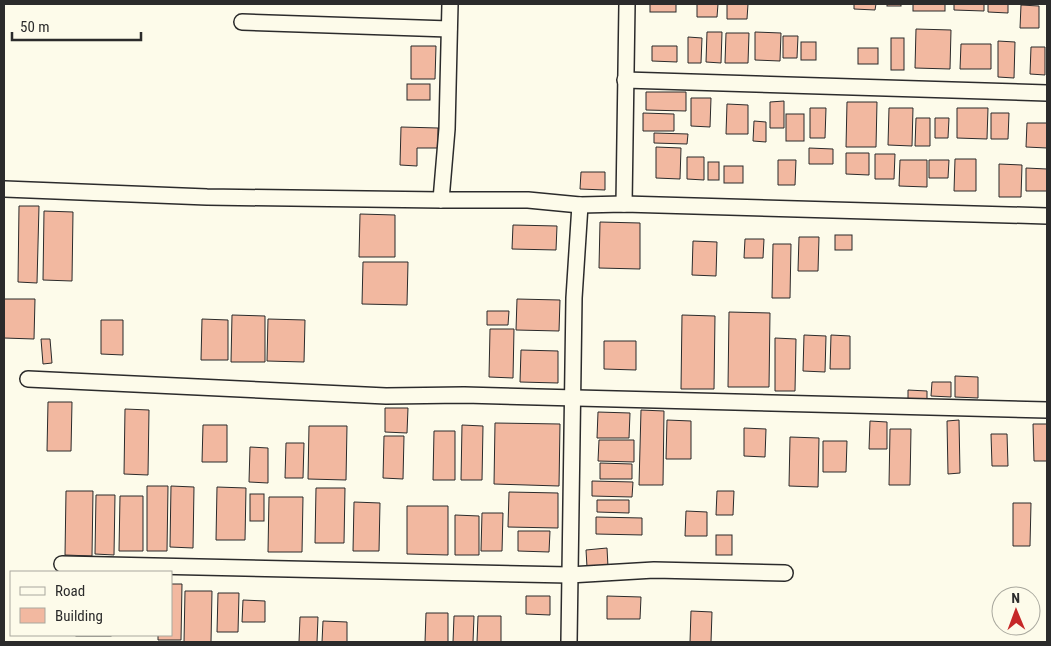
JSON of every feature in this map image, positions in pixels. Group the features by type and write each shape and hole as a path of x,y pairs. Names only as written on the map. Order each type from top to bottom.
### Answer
{"street":[{"path":"441,200 447,129 450,4"},
{"path":"624,204 628,4"},
{"path":"242,22 449,29"},
{"path":"625,80 1047,93"},
{"path":"5,189 208,197 528,200 580,205 624,204 1047,216"},
{"path":"569,642 574,298 580,205"},
{"path":"28,379 386,396 464,395 1047,410"},
{"path":"62,564 569,575 654,570 785,573"}],"building":[{"path":"650,4 676,4 676,12 650,12"},
{"path":"697,4 718,4 717,17 697,17"},
{"path":"727,4 748,4 747,19 727,19"},
{"path":"854,4 876,4 875,10 854,9"},
{"path":"887,4 901,4 901,6 887,6"},
{"path":"913,4 945,4 945,11 913,11"},
{"path":"954,4 984,4 984,11 954,10"},
{"path":"988,4 1008,4 1008,13 988,12"},
{"path":"1021,5 1039,6 1039,28 1020,28"},
{"path":"916,29 951,30 950,69 915,68"},
{"path":"707,32 722,32 721,63 706,62"},
{"path":"755,32 781,33 780,61 755,60"},
{"path":"726,33 749,33 748,63 725,63"},
{"path":"783,36 798,36 797,58 783,58"},
{"path":"688,37 702,38 701,63 688,63"},
{"path":"891,38 904,38 904,70 891,70"},
{"path":"998,41 1015,42 1014,78 998,77"},
{"path":"801,42 816,42 816,60 801,60"},
{"path":"961,44 991,44 991,69 960,69"},
{"path":"411,46 436,46 435,79 411,79"},
{"path":"652,46 677,46 677,62 652,61"},
{"path":"1031,47 1045,47 1045,75 1030,74"},
{"path":"858,48 878,48 878,64 858,64"},
{"path":"407,84 430,84 430,100 407,100"},
{"path":"646,92 686,92 686,111 646,110"},
{"path":"691,98 711,98 710,127 691,126"},
{"path":"784,101 784,128 770,128 770,102"},
{"path":"847,102 877,102 876,147 846,147"},
{"path":"727,104 748,105 748,134 726,134"},
{"path":"810,108 826,108 825,138 810,138"},
{"path":"889,108 913,108 912,146 888,145"},
{"path":"957,108 988,108 987,139 957,138"},
{"path":"643,113 674,114 674,131 643,131"},
{"path":"991,113 1009,113 1008,139 991,139"},
{"path":"786,114 804,114 804,141 786,141"},
{"path":"916,118 930,118 930,146 915,146"},
{"path":"935,118 949,118 948,138 935,138"},
{"path":"754,121 766,122 766,142 753,141"},
{"path":"1027,123 1047,123 1047,148 1026,147"},
{"path":"401,127 438,128 438,148 417,148 417,166 400,165"},
{"path":"654,133 688,134 687,144 654,143"},
{"path":"656,147 681,148 680,179 656,178"},
{"path":"809,148 833,149 833,164 809,164"},
{"path":"846,153 869,153 869,175 846,174"},
{"path":"875,154 895,154 894,179 875,179"},
{"path":"687,157 704,157 704,180 687,179"},
{"path":"955,159 976,159 976,191 954,191"},
{"path":"778,160 796,160 795,185 778,185"},
{"path":"900,160 927,160 927,187 899,186"},
{"path":"929,160 949,160 948,178 929,178"},
{"path":"708,162 719,162 719,180 708,180"},
{"path":"999,164 1022,165 1021,197 999,197"},
{"path":"724,166 743,166 743,183 724,183"},
{"path":"1026,168 1047,169 1047,191 1026,191"},
{"path":"581,172 605,172 605,190 580,189"},
{"path":"19,206 39,206 37,283 18,282"},
{"path":"44,211 73,212 72,281 43,280"},
{"path":"360,214 395,215 395,257 359,257"},
{"path":"600,222 640,223 640,269 599,268"},
{"path":"513,225 557,226 556,250 512,249"},
{"path":"835,235 852,235 852,250 835,250"},
{"path":"799,237 819,237 818,271 798,271"},
{"path":"745,239 764,239 763,258 744,258"},
{"path":"693,241 717,242 716,276 692,275"},
{"path":"773,244 791,244 790,298 772,298"},
{"path":"363,262 408,262 407,305 362,304"},
{"path":"4,299 35,299 34,339 4,338"},
{"path":"517,299 560,300 559,331 516,330"},
{"path":"487,311 509,311 508,325 487,325"},
{"path":"729,312 770,313 769,387 728,387"},
{"path":"232,315 265,316 265,362 231,362"},
{"path":"682,315 715,316 714,389 681,389"},
{"path":"202,319 228,320 228,360 201,360"},
{"path":"268,319 305,320 304,362 267,361"},
{"path":"101,320 123,320 123,355 101,354"},
{"path":"490,329 514,329 513,378 489,377"},
{"path":"804,335 826,336 825,372 803,371"},
{"path":"831,335 850,336 850,369 830,369"},
{"path":"775,338 796,339 795,391 775,391"},
{"path":"41,339 50,339 52,363 43,364"},
{"path":"604,341 636,341 636,370 604,369"},
{"path":"521,350 558,351 558,383 520,382"},
{"path":"955,376 978,377 978,398 955,397"},
{"path":"932,382 951,382 951,397 931,396"},
{"path":"908,390 927,391 927,404 908,403"},
{"path":"48,402 72,402 71,451 47,451"},
{"path":"385,408 408,408 407,433 385,432"},
{"path":"125,409 149,410 148,475 124,474"},
{"path":"641,410 664,411 663,485 639,485"},
{"path":"598,412 630,413 629,438 597,438"},
{"path":"667,420 691,421 691,459 666,459"},
{"path":"959,420 960,473 948,474 947,421"},
{"path":"870,421 887,422 887,449 869,449"},
{"path":"495,423 560,424 559,486 494,484"},
{"path":"1033,424 1047,424 1047,461 1034,461"},
{"path":"203,425 227,425 227,462 202,462"},
{"path":"462,425 483,426 482,480 461,480"},
{"path":"309,426 347,426 346,480 308,479"},
{"path":"744,428 766,429 765,457 744,456"},
{"path":"890,429 911,429 910,485 889,485"},
{"path":"434,431 455,431 455,480 433,480"},
{"path":"991,434 1007,434 1008,466 992,466"},
{"path":"384,436 404,436 403,479 383,478"},
{"path":"790,437 819,438 818,487 789,486"},
{"path":"599,440 634,440 634,462 598,461"},
{"path":"823,441 847,441 846,472 823,472"},
{"path":"286,443 304,443 303,478 285,478"},
{"path":"250,447 268,448 268,483 249,482"},
{"path":"600,463 632,464 632,479 600,479"},
{"path":"592,481 633,482 632,497 592,496"},
{"path":"147,486 168,486 167,551 147,551"},
{"path":"171,486 194,487 193,548 170,547"},
{"path":"217,487 246,488 245,540 216,540"},
{"path":"316,488 345,488 344,543 315,543"},
{"path":"66,491 93,491 92,556 65,555"},
{"path":"717,491 734,491 733,515 716,515"},
{"path":"509,492 558,493 558,528 508,527"},
{"path":"250,494 264,494 264,521 250,521"},
{"path":"96,495 115,495 114,555 95,554"},
{"path":"120,496 143,496 143,551 119,551"},
{"path":"269,497 303,497 302,552 268,552"},
{"path":"597,500 629,500 629,513 597,512"},
{"path":"354,502 380,503 379,551 353,551"},
{"path":"1013,503 1031,503 1030,546 1013,546"},
{"path":"407,506 448,506 448,555 407,554"},
{"path":"686,511 707,512 707,536 685,536"},
{"path":"482,513 503,513 502,551 481,551"},
{"path":"455,515 479,516 479,555 455,555"},
{"path":"596,517 642,518 642,535 596,534"},
{"path":"518,531 550,531 549,552 518,551"},
{"path":"716,535 732,535 732,555 716,555"},
{"path":"607,548 608,567 587,567 586,550"},
{"path":"172,584 182,584 181,640 158,640 158,636 172,636"},
{"path":"185,591 212,591 211,642 184,642"},
{"path":"218,593 239,593 238,632 217,632"},
{"path":"526,596 550,596 550,615 526,614"},
{"path":"607,596 641,597 640,619 607,619"},
{"path":"243,600 265,601 265,622 242,622"},
{"path":"691,611 712,612 711,642 690,642"},
{"path":"426,613 448,613 448,642 425,642"},
{"path":"454,616 474,616 473,642 453,642"},
{"path":"478,616 501,616 501,642 477,642"},
{"path":"300,617 318,617 317,642 299,642"},
{"path":"323,621 347,622 347,642 322,642"}]}
